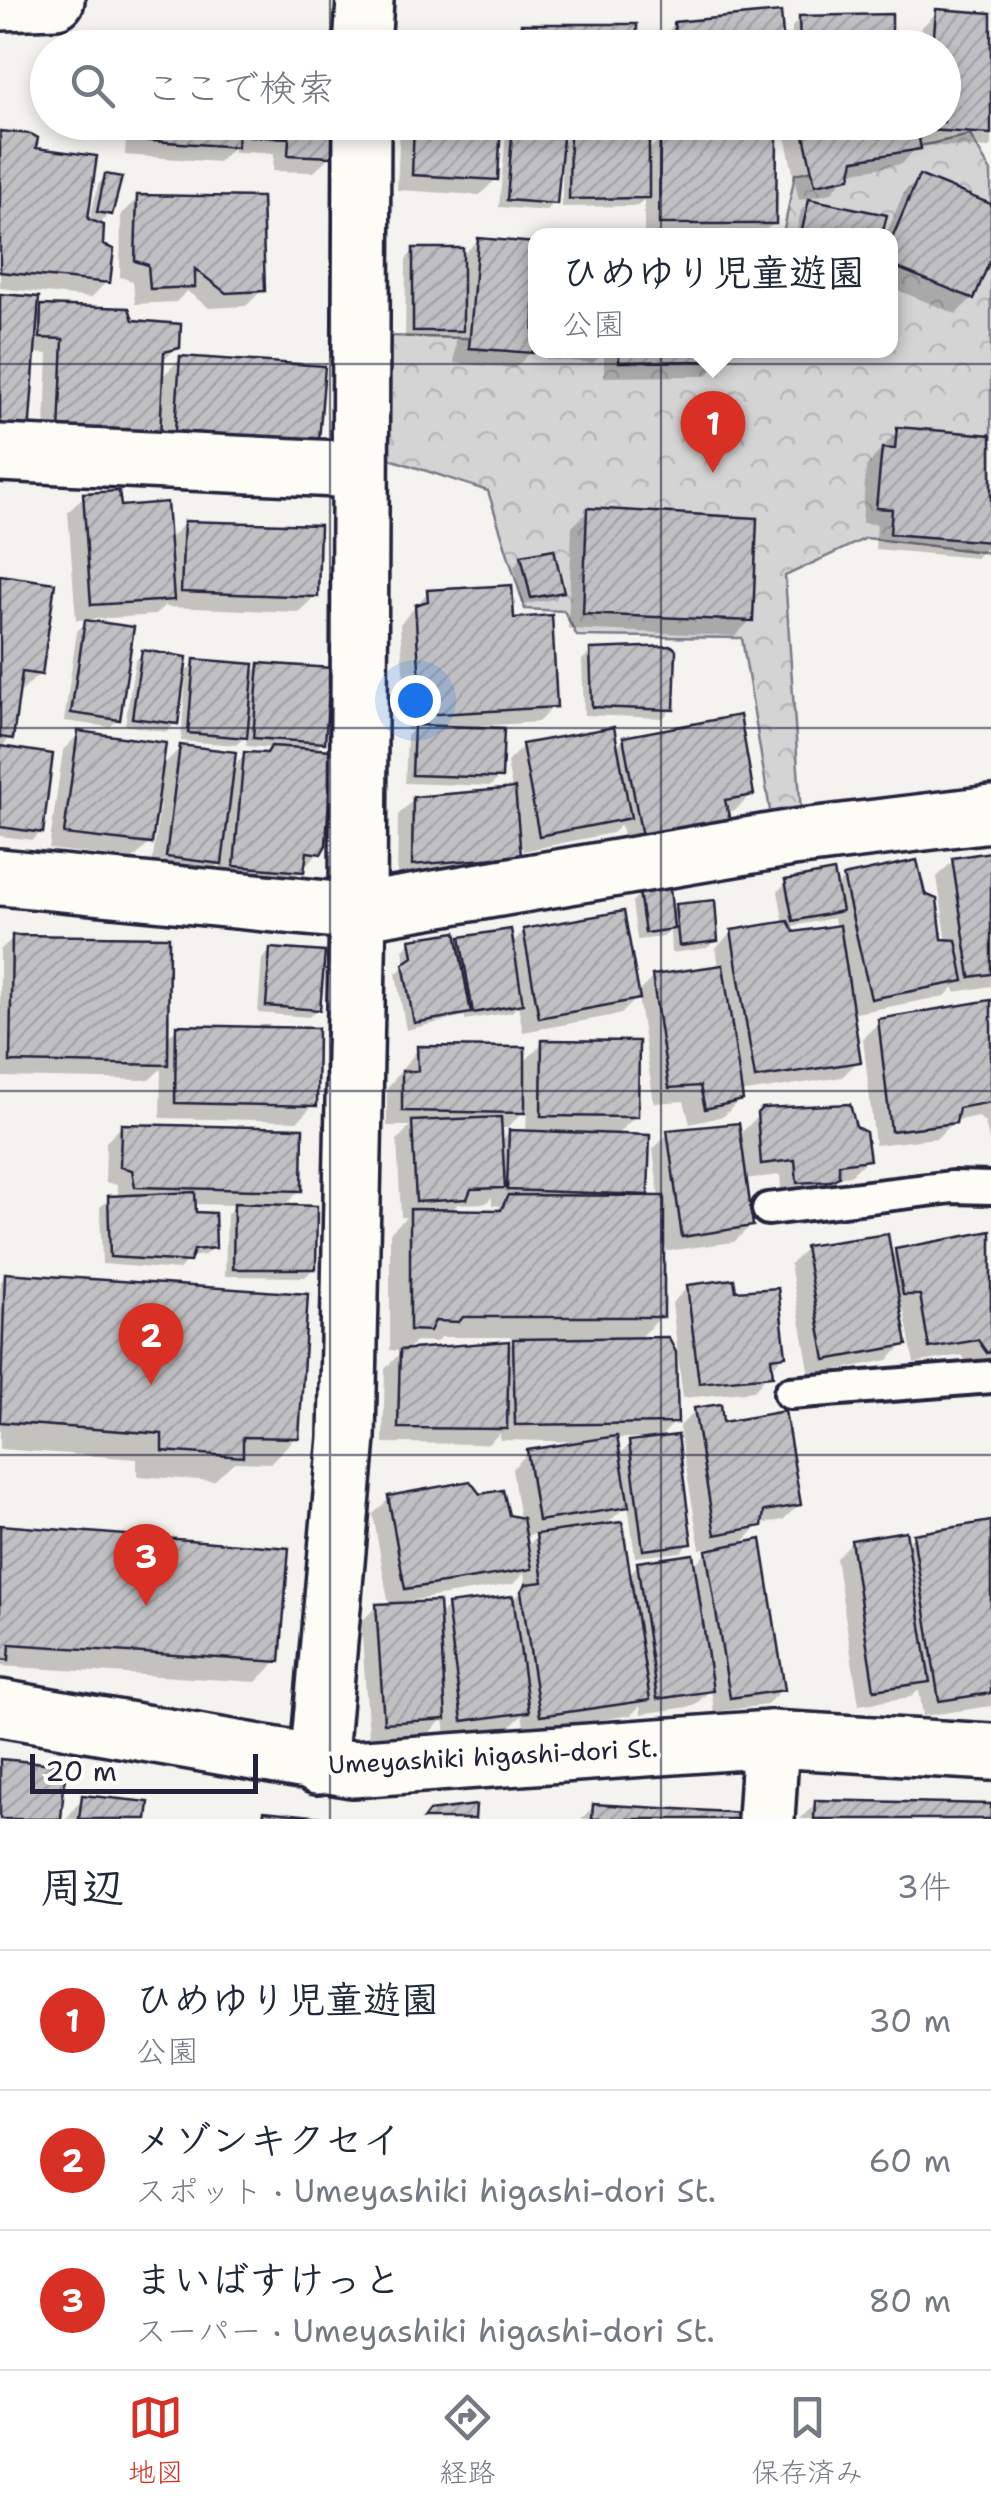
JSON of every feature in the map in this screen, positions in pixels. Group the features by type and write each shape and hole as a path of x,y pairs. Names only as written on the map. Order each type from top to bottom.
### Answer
{"street":[{"path":"0,2 56,0"},
{"path":"363,30 365,0"},
{"path":"318,1766 347,1438 358,912 362,140"},
{"path":"0,453 359,470"},
{"path":"0,877 358,912 703,852 991,814"},
{"name":"Umeyashiki higashi-dori St.","path":"0,1708 352,1769 771,1740 991,1752"},
{"path":"766,1819 771,1740"}],"lane":[{"path":"768,1210 952,1187 991,1188"},
{"path":"790,1393 991,1377"}],"green space":[{"path":"970,135 991,172 991,553 866,538 785,576 801,814 771,817 742,638 577,636 564,611 525,609 488,491 381,456 387,336 528,340 528,358 898,358 898,228 784,228 795,174"}],"building":[{"path":"936,9 991,13 991,134 961,132 961,30 934,30"},
{"path":"781,12 782,30 675,30 674,22"},
{"path":"892,14 892,30 799,30 799,16"},
{"path":"521,24 637,24 637,30 521,30"},
{"path":"0,131 30,134 30,140 38,140 36,148 97,156 88,219 104,225 103,245 114,249 110,283 0,272"},
{"path":"139,140 238,140 237,147"},
{"path":"289,140 332,140 332,157 288,155"},
{"path":"413,140 500,140 498,180 412,175"},
{"path":"512,140 563,140 557,204 507,200"},
{"path":"570,140 649,140 649,198 569,199"},
{"path":"660,140 777,140 776,224 659,224"},
{"path":"805,140 919,140 921,149 854,160 850,178 815,185"},
{"path":"105,174 122,177 112,215 97,212"},
{"path":"919,175 991,204 991,258 974,299 898,268 896,228"},
{"path":"137,195 262,197 265,291 226,293 195,269 195,287 150,289 148,265 135,261"},
{"path":"809,199 887,215 884,228 803,228"},
{"path":"478,238 528,242 528,353 469,348"},
{"path":"413,248 463,248 463,331 413,331"},
{"path":"0,294 39,297 29,435 0,434"},
{"path":"41,305 129,308 133,320 181,324 180,348 164,352 160,437 59,433 63,339 40,338"},
{"path":"180,356 325,366 319,441 175,431"},
{"path":"619,358 724,358 724,361 619,362"},
{"path":"897,427 991,435 991,542 890,534 892,509 876,508 882,448 895,449"},
{"path":"119,491 121,506 167,502 174,600 91,605 83,493"},
{"path":"587,508 757,518 753,621 583,614"},
{"path":"184,521 320,525 318,597 181,592"},
{"path":"554,549 564,592 531,598 521,555"},
{"path":"0,575 55,583 42,675 22,672 13,739 0,737"},
{"path":"512,585 514,618 552,615 557,707 422,715 415,605 428,601 427,590"},
{"path":"85,620 134,627 120,720 71,713"},
{"path":"672,646 676,650 674,710 592,707 590,649"},
{"path":"142,650 187,657 178,724 132,718"},
{"path":"194,659 254,664 247,738 188,733"},
{"path":"259,663 331,668 325,743 253,738"},
{"path":"740,715 754,795 725,800 730,820 642,837 623,737"},
{"path":"414,725 504,728 502,778 412,775"},
{"path":"614,727 631,818 539,836 522,744"},
{"path":"78,731 166,743 152,844 64,834"},
{"path":"180,745 236,752 222,864 166,857"},
{"path":"0,746 53,754 43,833 0,827"},
{"path":"271,746 332,750 326,845 321,854 307,852 304,872 234,866 244,752 267,753"},
{"path":"515,788 521,856 412,865 413,797"},
{"path":"991,852 991,974 970,977 952,858"},
{"path":"917,860 925,894 937,899 942,939 956,940 964,981 871,999 843,876"},
{"path":"834,871 842,911 793,921 785,880"},
{"path":"670,888 674,929 645,933 639,891"},
{"path":"715,900 718,941 679,946 675,904"},
{"path":"624,911 640,999 539,1018 523,929"},
{"path":"788,921 794,932 840,925 861,1062 755,1078 731,930"},
{"path":"511,929 523,1004 473,1013 460,937"},
{"path":"456,932 471,1013 414,1023 403,964 413,957 410,939"},
{"path":"12,935 169,937 168,1065 10,1062"},
{"path":"270,948 325,952 320,1010 266,1006"},
{"path":"723,965 743,1100 705,1109 700,1086 669,1088 652,975"},
{"path":"991,1000 991,1102 959,1108 956,1123 891,1131 878,1019"},
{"path":"176,1025 318,1028 317,1106 175,1103"},
{"path":"542,1040 639,1041 638,1117 541,1116"},
{"path":"417,1046 525,1047 525,1113 402,1111 402,1071 418,1071"},
{"path":"850,1104 856,1127 866,1132 870,1160 839,1164 839,1177 831,1181 797,1183 795,1160 761,1164 757,1113 762,1108"},
{"path":"501,1117 505,1188 471,1189 467,1199 416,1202 412,1121"},
{"path":"739,1123 753,1226 682,1237 667,1130"},
{"path":"121,1124 303,1128 302,1191 135,1187 132,1170 120,1167"},
{"path":"509,1130 650,1135 648,1195 507,1190"},
{"path":"195,1192 196,1212 215,1213 216,1248 194,1250 190,1262 110,1257 108,1196"},
{"path":"508,1195 664,1196 664,1317 463,1317 459,1322 435,1321 430,1331 410,1330 410,1209 501,1210"},
{"path":"234,1203 317,1206 316,1269 233,1269"},
{"path":"991,1231 991,1352 987,1353 978,1340 929,1348 920,1295 903,1295 895,1249"},
{"path":"888,1234 907,1345 825,1360 805,1246"},
{"path":"5,1273 308,1294 299,1438 243,1437 243,1457 162,1451 162,1434 0,1422"},
{"path":"734,1279 736,1291 778,1288 786,1356 771,1358 773,1376 699,1383 687,1285"},
{"path":"668,1337 676,1352 678,1423 515,1425 513,1339"},
{"path":"509,1341 507,1429 398,1428 400,1350"},
{"path":"721,1404 723,1422 785,1411 801,1505 764,1511 762,1526 715,1535 694,1408"},
{"path":"678,1435 692,1544 643,1550 629,1441"},
{"path":"617,1436 629,1507 538,1521 527,1450"},
{"path":"470,1481 480,1494 503,1490 509,1515 523,1518 532,1569 405,1589 388,1496"},
{"path":"991,1521 991,1693 939,1701 913,1534"},
{"path":"622,1522 650,1700 540,1716 521,1591 526,1584 543,1582 536,1534"},
{"path":"0,1525 289,1548 280,1662 10,1644 9,1660 0,1659"},
{"path":"906,1531 930,1682 874,1690 851,1540"},
{"path":"761,1539 785,1690 730,1698 706,1550"},
{"path":"693,1554 713,1691 657,1699 637,1562"},
{"path":"513,1596 529,1712 462,1721 447,1604"},
{"path":"439,1601 446,1719 384,1723 376,1604"},
{"path":"0,1759 66,1765 61,1819 0,1819"},
{"path":"82,1795 149,1802 147,1819 79,1819"},
{"path":"815,1800 991,1804 991,1819 814,1819"},
{"path":"593,1804 744,1813 744,1819 592,1819"},
{"path":"476,1805 475,1819 423,1819 429,1811"},
{"path":"264,1811 331,1818 263,1819"}],"place":[{"name":"ひめゆり児童遊園","path":"713,473"},
{"name":"メゾンキクセイ","path":"151,1385"},
{"name":"まいばすけっと","path":"146,1606"}]}
